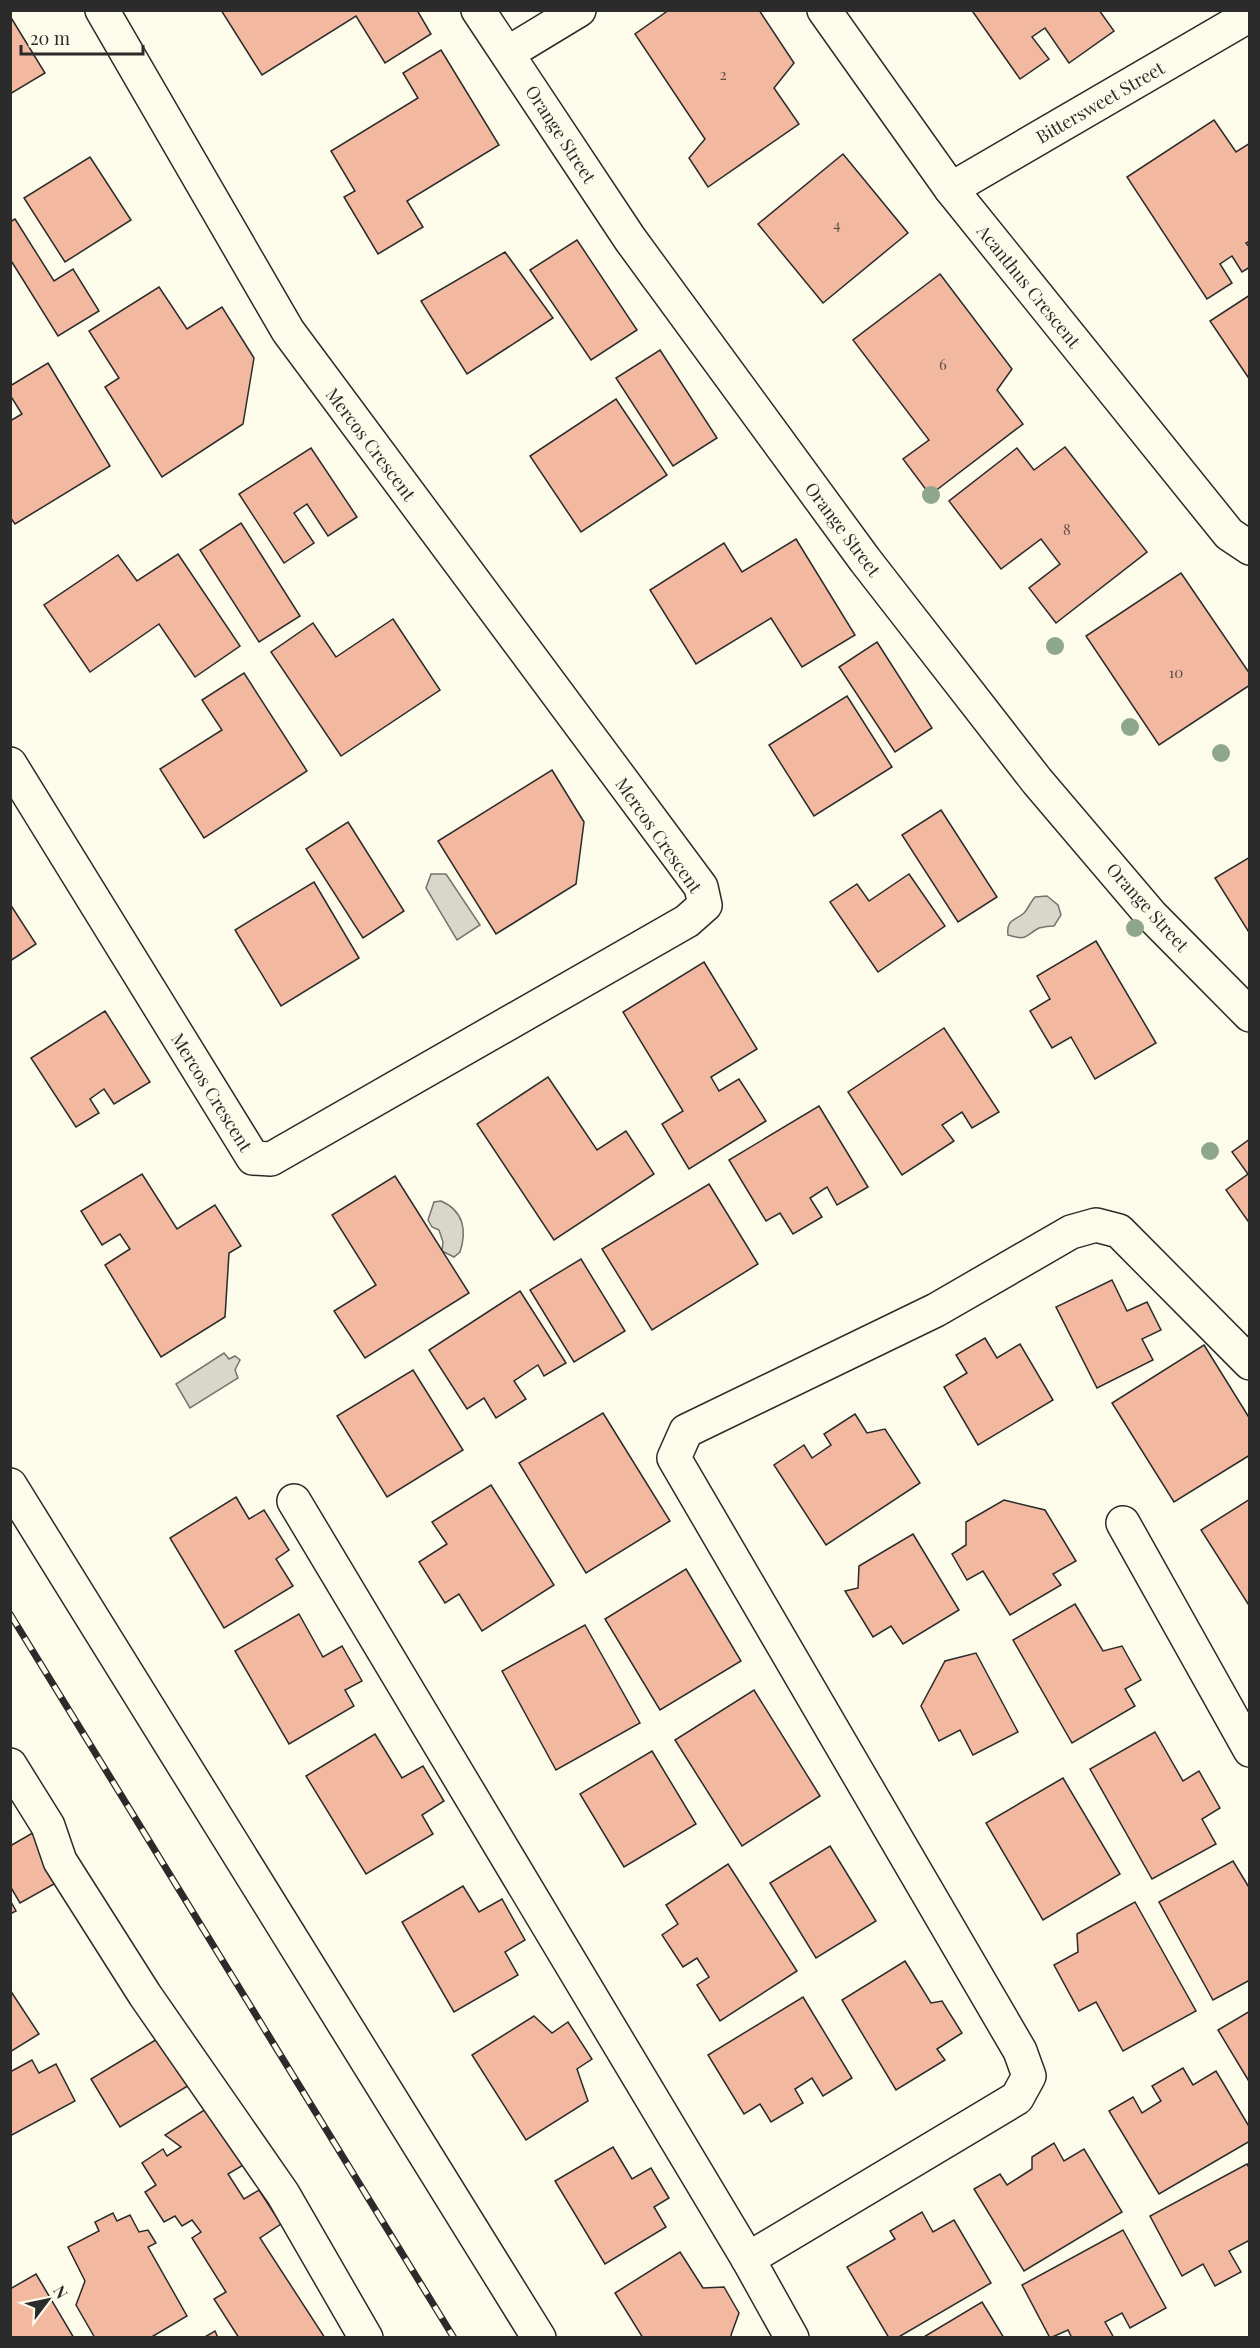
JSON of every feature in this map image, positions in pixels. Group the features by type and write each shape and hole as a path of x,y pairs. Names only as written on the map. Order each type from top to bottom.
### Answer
{"street":[{"name":"Mercos Crescent","path":"10,764 253,1158 272,1159 687,921 705,905 700,887 288,331 102,10"},
{"name":"Orange Street","path":"478,10 630,239 865,560 1036,781 1151,915 1250,1015"},
{"path":"508,53 579,10"},
{"name":"Acanthus Crescent","path":"824,10 951,189 1229,534 1250,548"},
{"name":"Bittersweet Street","path":"951,189 1250,15"},
{"path":"748,2259 1017,2098 1029,2076 1020,2051 674,1458 686,1431 936,1310 1071,1232 1096,1225 1119,1231 1250,1363"},
{"path":"10,1485 540,2337"},
{"path":"294,1501 748,2259 792,2337"},
{"path":"1123,1523 1250,1750"},
{"path":"10,1765 48,1826 60,1861 146,1995 283,2194 366,2337"}],"shaded area":[{"path":"431,874 446,874 480,925 457,940 426,888"},
{"path":"1047,896 1058,905 1061,915 1054,926 1039,928 1023,938 1008,935 1010,923 1024,913 1035,897"},
{"path":"441,1201 455,1210 462,1222 462,1244 460,1252 454,1257 442,1251 443,1242 439,1230 432,1227 428,1220 434,1202"},
{"path":"224,1353 229,1359 235,1356 240,1360 235,1370 238,1378 190,1408 176,1384"}],"building":[{"path":"221,10 417,10 431,34 385,63 356,16 262,75"},
{"path":"669,10 759,10 794,63 774,88 799,124 708,187 689,158 705,139 635,34"},
{"path":"975,10 1099,10 1114,31 1069,63 1045,28 1032,37 1049,59 1020,79 973,12"},
{"path":"10,16 45,73 10,94"},
{"path":"441,50 499,145 407,201 423,227 378,254 344,197 355,191 331,151 418,98 403,73"},
{"path":"1214,120 1236,152 1250,143 1250,241 1246,243 1250,248 1250,267 1242,272 1232,256 1220,264 1232,283 1207,299 1127,177"},
{"path":"843,154 908,233 823,303 758,224"},
{"path":"90,157 131,220 65,262 24,198"},
{"path":"15,219 54,281 73,269 99,311 58,336 10,259 10,222"},
{"path":"577,240 637,330 591,360 530,270"},
{"path":"505,252 553,318 467,374 421,301"},
{"path":"940,274 1012,369 997,390 1023,424 930,495 903,459 929,440 853,340"},
{"path":"159,287 187,329 222,307 254,358 243,424 162,477 105,387 119,378 89,331"},
{"path":"1250,295 1250,380 1210,321"},
{"path":"660,350 717,438 673,466 616,378"},
{"path":"48,363 110,466 15,524 10,517 10,421 22,414 10,395 10,386"},
{"path":"616,399 667,475 581,532 530,456"},
{"path":"1065,447 1147,552 1056,623 1029,588 1060,564 1041,539 1001,569 949,501 1017,448 1034,470"},
{"path":"311,448 357,517 328,536 307,504 294,513 314,543 284,563 239,494"},
{"path":"241,523 300,616 259,642 200,550"},
{"path":"796,539 855,635 802,667 771,618 696,664 650,590 724,543 742,572"},
{"path":"178,554 240,646 195,677 159,624 90,672 44,605 118,555 137,581"},
{"path":"1181,573 1250,674 1250,685 1159,745 1086,636"},
{"path":"393,619 440,690 341,756 271,652 313,623 336,657"},
{"path":"877,642 932,728 895,752 839,667"},
{"path":"244,673 307,771 204,838 160,769 222,730 202,700"},
{"path":"847,696 892,767 814,816 769,745"},
{"path":"552,770 584,822 576,884 496,934 438,841"},
{"path":"941,810 997,897 958,922 902,835"},
{"path":"348,822 404,911 363,938 306,849"},
{"path":"1250,857 1250,934 1215,878"},
{"path":"909,874 945,926 878,972 830,902 857,884 869,901"},
{"path":"314,882 359,958 281,1006 235,930"},
{"path":"10,904 36,944 10,961"},
{"path":"1096,941 1156,1043 1095,1079 1071,1037 1052,1048 1030,1011 1050,999 1037,976"},
{"path":"704,962 757,1049 711,1077 719,1091 739,1079 766,1121 689,1169 662,1124 683,1111 623,1012"},
{"path":"105,1011 150,1082 114,1104 104,1089 90,1099 99,1113 76,1127 31,1058"},
{"path":"944,1028 999,1112 972,1128 962,1112 942,1125 954,1141 902,1175 848,1092"},
{"path":"548,1077 597,1150 626,1131 654,1174 554,1240 477,1124"},
{"path":"819,1106 868,1187 837,1205 827,1187 810,1198 822,1217 793,1234 780,1213 766,1221 729,1160"},
{"path":"1250,1139 1250,1224 1226,1190 1248,1174 1232,1152"},
{"path":"142,1174 177,1229 215,1205 241,1246 229,1253 225,1317 161,1357 105,1265 130,1249 120,1234 102,1245 81,1211"},
{"path":"395,1176 469,1293 365,1358 334,1311 376,1285 332,1215"},
{"path":"709,1184 758,1264 652,1330 602,1249"},
{"path":"581,1259 625,1331 574,1362 530,1290"},
{"path":"1112,1280 1127,1311 1147,1302 1161,1330 1142,1339 1153,1360 1097,1388 1056,1307"},
{"path":"520,1291 566,1363 544,1376 538,1365 514,1381 526,1399 496,1418 484,1398 467,1409 429,1350"},
{"path":"985,1338 997,1358 1020,1344 1053,1400 978,1445 944,1387 967,1373 956,1355"},
{"path":"1204,1345 1250,1419 1250,1455 1174,1502 1112,1403"},
{"path":"413,1370 463,1450 387,1497 337,1416"},
{"path":"603,1413 670,1521 586,1573 519,1463"},
{"path":"855,1414 867,1433 885,1429 920,1483 826,1545 774,1465 804,1445 812,1458 831,1445 824,1434"},
{"path":"491,1485 554,1585 482,1631 459,1594 445,1603 419,1562 447,1544 432,1522"},
{"path":"236,1497 249,1519 264,1510 289,1550 276,1559 293,1586 224,1628 170,1538"},
{"path":"1250,1499 1250,1607 1201,1530"},
{"path":"1004,1500 1045,1510 1076,1561 1053,1574 1061,1585 1010,1615 983,1571 967,1580 952,1554 966,1545 966,1522"},
{"path":"913,1534 959,1610 903,1644 891,1626 873,1637 845,1591 858,1588 859,1566"},
{"path":"686,1569 741,1661 660,1710 605,1619"},
{"path":"1075,1604 1103,1651 1122,1646 1141,1680 1125,1689 1135,1706 1072,1743 1013,1640"},
{"path":"299,1614 323,1657 342,1646 362,1681 345,1690 354,1706 289,1744 235,1651"},
{"path":"585,1625 640,1723 556,1770 502,1671"},
{"path":"976,1653 1018,1732 973,1755 960,1730 939,1741 921,1706 945,1661"},
{"path":"754,1690 820,1796 742,1846 675,1740"},
{"path":"1155,1732 1183,1781 1199,1771 1220,1808 1202,1819 1216,1844 1152,1879 1090,1769"},
{"path":"375,1734 402,1778 423,1766 444,1801 422,1815 433,1834 366,1874 306,1776"},
{"path":"652,1751 696,1824 624,1867 580,1794"},
{"path":"1063,1778 1120,1874 1043,1920 986,1823"},
{"path":"36,1831 63,1879 20,1903 10,1886 10,1846"},
{"path":"830,1846 876,1921 816,1958 770,1883"},
{"path":"1233,1861 1250,1889 1250,1980 1213,2000 1159,1902"},
{"path":"728,1864 797,1971 720,2021 697,1985 709,1977 697,1958 683,1967 662,1935 678,1924 666,1905"},
{"path":"463,1886 479,1912 502,1899 525,1940 505,1952 518,1975 454,2012 402,1922"},
{"path":"10,1900 16,1911 10,1914"},
{"path":"1135,1902 1196,2011 1123,2051 1096,2002 1079,2011 1054,1965 1078,1952 1077,1934"},
{"path":"905,1961 931,2003 942,2001 962,2033 937,2049 945,2060 896,2090 842,2000"},
{"path":"10,1990 39,2034 10,2052"},
{"path":"803,1997 852,2078 823,2096 812,2078 795,2089 803,2103 771,2122 760,2104 744,2114 708,2055"},
{"path":"1250,2011 1250,2083 1218,2030"},
{"path":"534,2016 552,2033 568,2022 592,2059 577,2069 588,2101 526,2140 472,2055"},
{"path":"162,2036 191,2084 120,2127 91,2079"},
{"path":"32,2060 39,2073 56,2064 75,2101 10,2136 10,2072"},
{"path":"1183,2068 1193,2085 1216,2071 1250,2128 1250,2141 1159,2194 1109,2111 1133,2097 1142,2113 1161,2101 1152,2086"},
{"path":"209,2107 245,2164 228,2174 244,2199 259,2190 281,2224 260,2238 325,2338 239,2338 214,2299 226,2292 192,2238 201,2232 192,2220 182,2226 175,2216 164,2222 145,2192 156,2185 142,2163 163,2149 167,2156 181,2147 165,2135"},
{"path":"1054,2143 1064,2161 1084,2149 1122,2212 1024,2271 974,2189 1000,2174 1007,2185 1032,2169 1032,2157"},
{"path":"613,2147 632,2179 651,2168 669,2198 654,2207 666,2227 605,2264 555,2181"},
{"path":"1247,2164 1250,2169 1250,2240 1229,2251 1241,2272 1215,2286 1203,2264 1182,2276 1150,2216"},
{"path":"922,2212 933,2232 954,2220 991,2283 897,2338 889,2338 847,2267 895,2239 890,2231"},
{"path":"113,2213 117,2221 130,2215 139,2232 148,2230 156,2243 148,2247 187,2316 150,2338 95,2338 76,2305 85,2281 68,2247 99,2231 95,2222"},
{"path":"1123,2230 1166,2308 1130,2328 1122,2313 1105,2322 1114,2338 1072,2338 1068,2330 1050,2338 1022,2285"},
{"path":"680,2252 703,2288 724,2287 739,2313 732,2338 643,2338 615,2293"},
{"path":"36,2274 74,2338 10,2338 10,2289"},
{"path":"982,2302 1004,2338 922,2338"},
{"path":"215,2331 218,2338 203,2338"}],"railway":[{"path":"10,1614 454,2338"}]}
